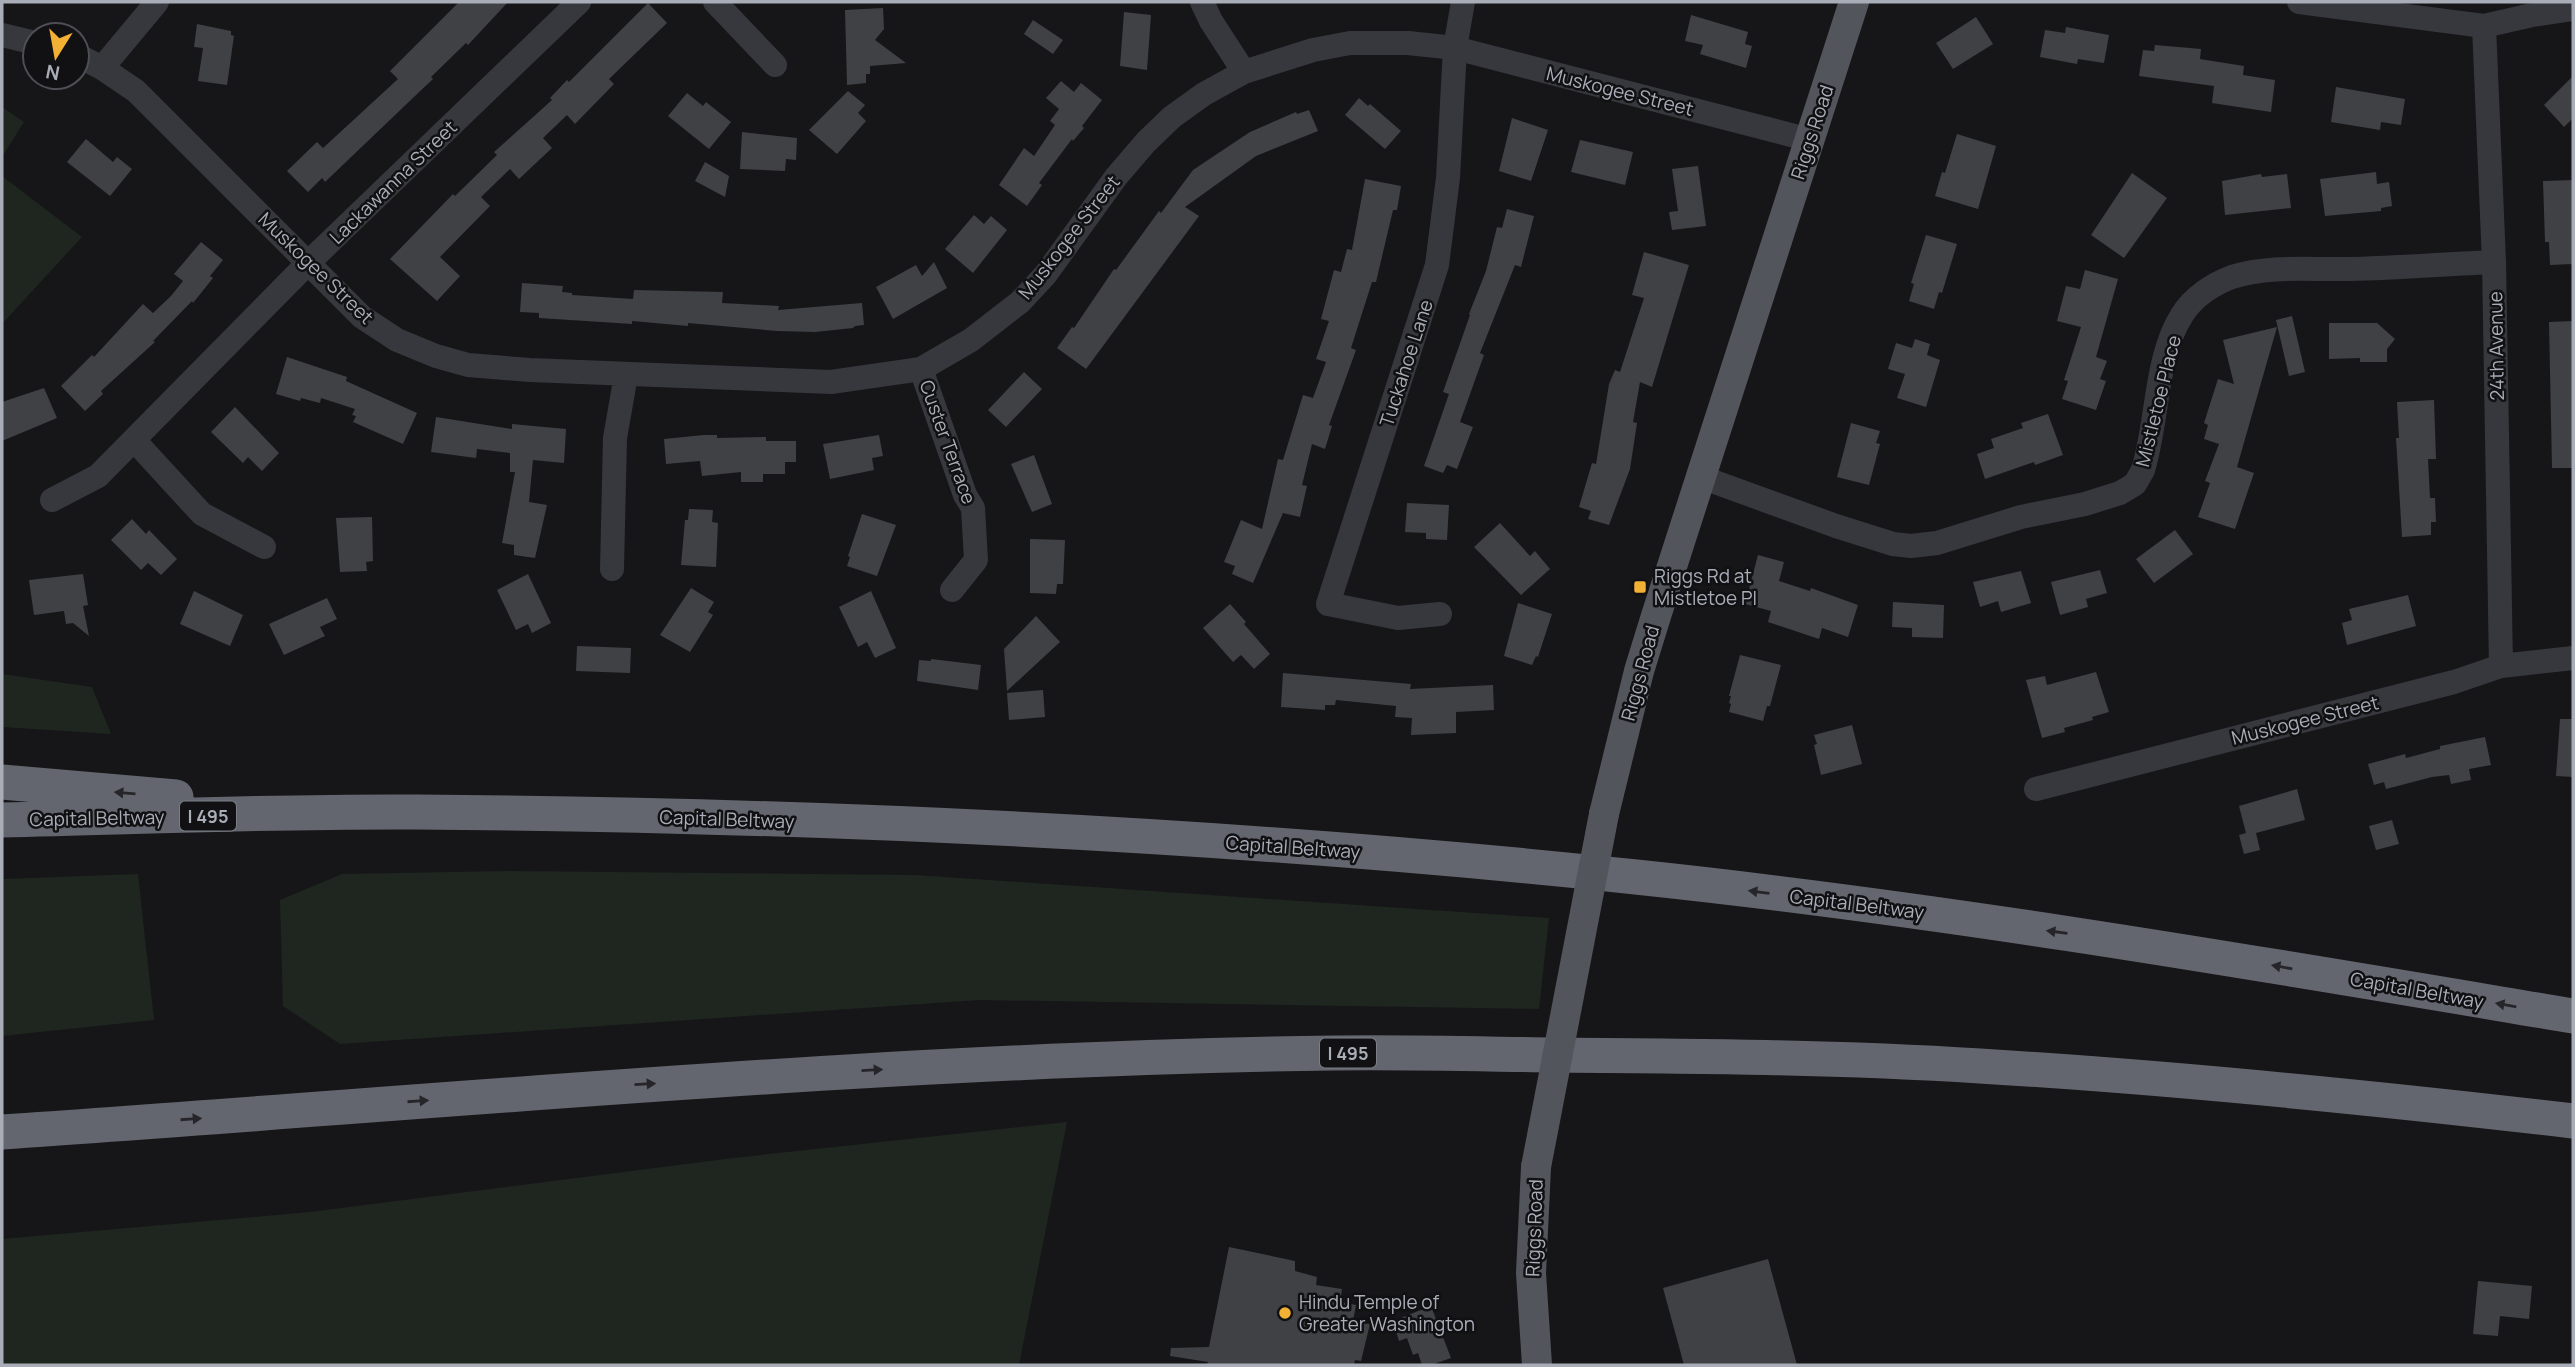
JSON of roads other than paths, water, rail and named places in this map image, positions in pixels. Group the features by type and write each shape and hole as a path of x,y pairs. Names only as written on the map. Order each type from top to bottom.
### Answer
{"highway":[{"path":"2,782 229,801 413,812"},
{"name":"Capital Beltway","path":"2,820 413,812 747,819 1169,838 1367,853 1637,877 1888,908 2113,940 2573,1016"},
{"name":"I 495","path":"2,1132 605,1086 916,1067 1333,1053 1626,1055 1976,1066 2367,1097 2573,1121"},
{"path":"2,1139 123,1124"}],"main road":[{"name":"Riggs Road","path":"1537,1365 1531,1273 1536,1167 1604,814 1639,671 1854,2"}],"street":[{"path":"102,68 157,2"},
{"name":"Lackawanna Street","path":"52,500 98,476 308,263 579,2"},
{"path":"715,2 775,65"},
{"path":"1202,2 1244,72"},
{"name":"Tuckahoe Lane","path":"1440,614 1398,618 1328,604 1437,265 1448,178 1455,48 1463,2"},
{"path":"2299,2 2484,26 2573,9"},
{"name":"24th Avenue","path":"2484,26 2494,262 2501,666"},
{"path":"2,34 21,39"},
{"name":"Muskogee Street","path":"91,62 136,91 362,317 397,340 427,353 468,365 625,375 831,382 921,369 971,340 1020,302 1046,274 1090,211 1146,142 1172,117 1203,94 1244,72 1313,50 1350,43 1408,43 1455,48 1810,140"},
{"name":"Mistletoe Place","path":"1701,477 1836,526 1893,544 1911,546 1937,543 2021,517 2085,504 2120,493 2135,484 2143,470 2170,341 2182,315 2193,301 2210,287 2232,277 2277,270 2494,262"},
{"name":"Custer Terrace","path":"921,369 965,495 973,508 976,560 952,590"},
{"path":"612,569 615,438 625,375"},
{"path":"134,440 202,514 264,547"},
{"name":"Muskogee Street","path":"2036,789 2454,682 2501,666 2573,658"}],"place":[{"name":"Riggs Rd at Mistletoe Pl","path":"1640,587"},
{"name":"Hindu Temple of Greater Washington","path":"1285,1313"}]}
